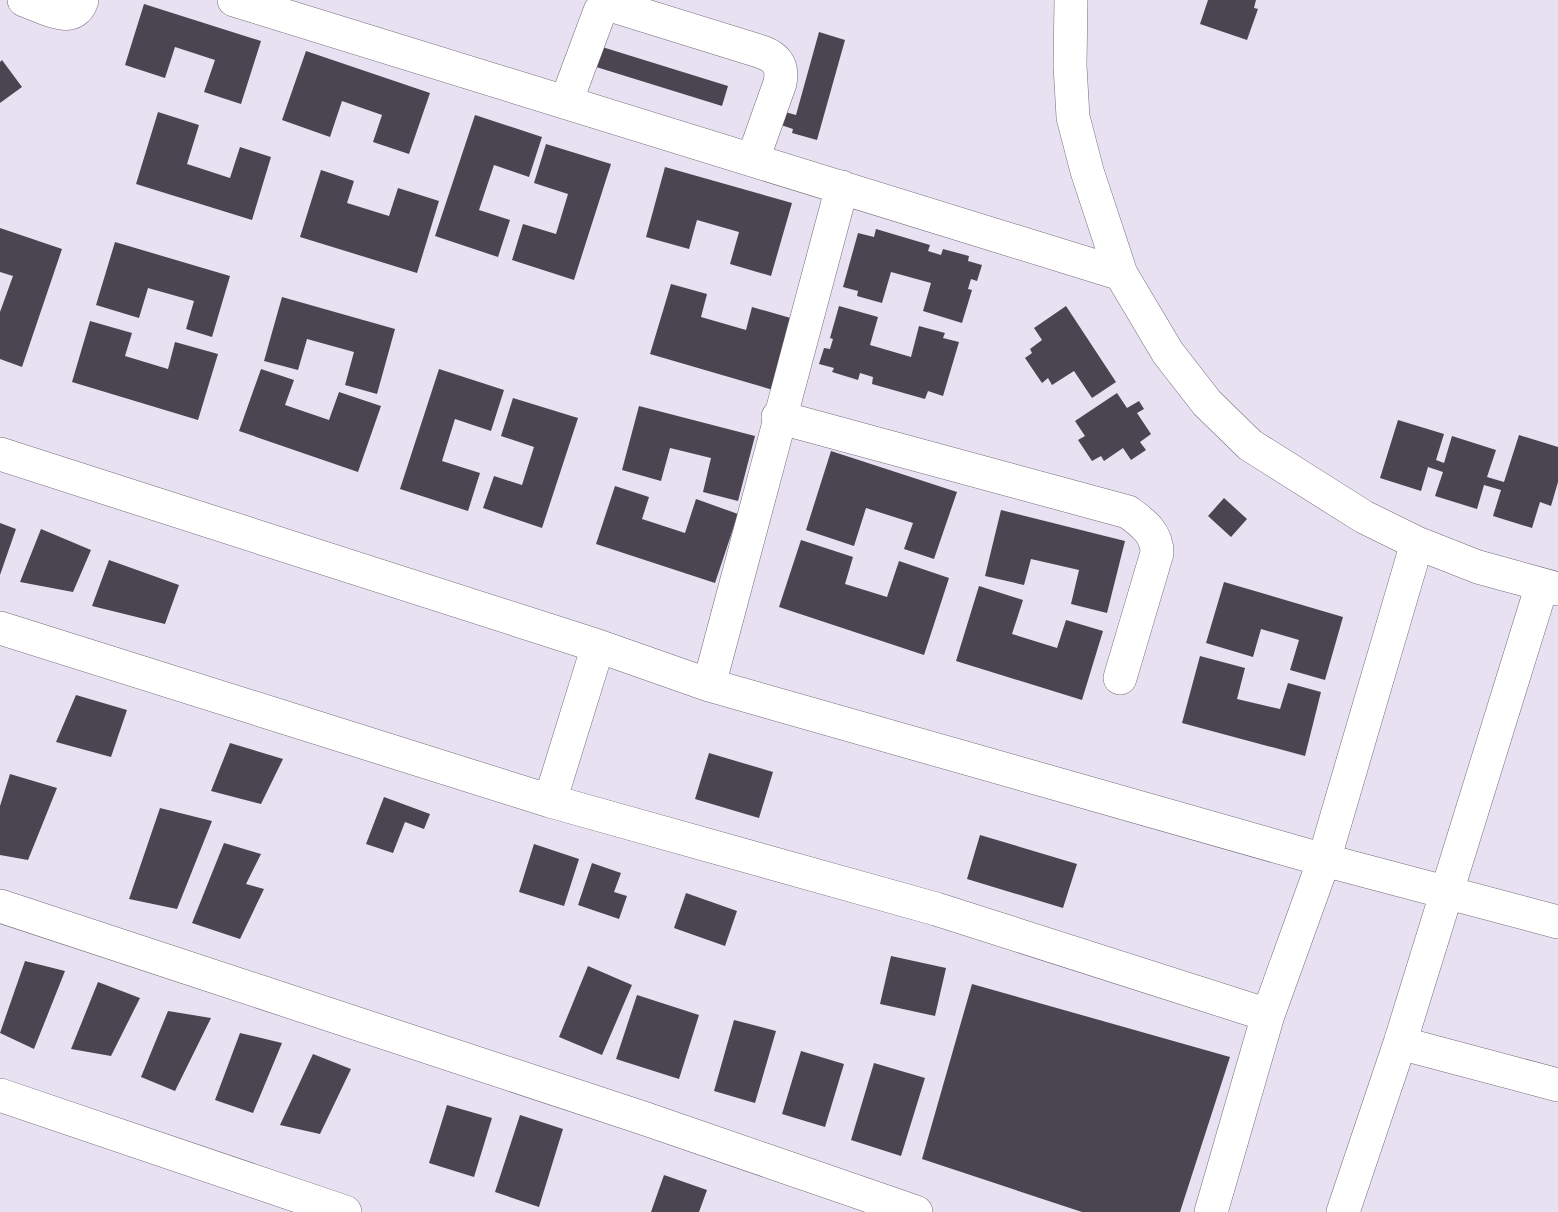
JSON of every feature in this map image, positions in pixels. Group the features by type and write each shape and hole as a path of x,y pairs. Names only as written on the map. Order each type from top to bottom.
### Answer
{"street":[{"path":"24,0 64,15 73,13 80,7 82,0"},
{"path":"234,0 1121,274"},
{"path":"1071,0 1070,66 1073,117 1087,171 1121,274 1168,353 1208,403 1250,445 1364,517 1417,543 1478,567 1550,587 1445,893 1400,1043 1343,1212"},
{"path":"567,102 600,11 611,5 772,55 779,63 782,73 753,159"},
{"path":"709,685 778,417 842,187"},
{"path":"778,417 1128,512 1141,522 1155,538 1157,553 1120,678"},
{"path":"0,454 598,646 709,685 1324,860 1558,922"},
{"path":"1211,1212 1268,1015 1324,860 1417,543"},
{"path":"0,628 550,801 936,909 1268,1015"},
{"path":"550,801 598,646"},
{"path":"0,906 643,1118 916,1212"},
{"path":"1400,1043 1558,1085"},
{"path":"0,1095 345,1212"}],"building":[{"path":"1208,0 1256,0 1254,8 1258,9 1247,40 1200,24"},
{"path":"144,4 261,41 241,104 204,92 215,60 175,47 165,78 125,65"},
{"path":"819,32 845,40 817,140 792,133 793,129 781,125 785,112 796,115"},
{"path":"599,46 728,86 722,106 593,66"},
{"path":"306,51 430,93 409,154 373,142 382,115 342,101 330,137 282,120"},
{"path":"2,60 22,87 0,103 0,62"},
{"path":"158,112 199,125 187,164 230,178 240,147 271,157 252,220 136,184"},
{"path":"475,115 542,137 529,177 494,165 479,210 510,220 498,257 435,236"},
{"path":"546,144 611,164 574,280 512,260 523,224 556,234 568,194 534,183"},
{"path":"665,167 792,203 771,276 730,264 739,232 697,220 689,249 646,237"},
{"path":"321,170 354,181 347,203 389,216 398,188 439,201 417,273 300,237"},
{"path":"0,228 62,249 22,367 0,359 0,312 13,276 0,272"},
{"path":"876,229 930,245 928,251 941,255 943,249 969,256 968,261 982,265 977,281 971,279 968,289 972,290 962,323 923,311 931,283 891,272 882,303 857,296 858,291 843,287 858,233 874,237"},
{"path":"115,242 230,276 212,337 186,329 194,301 148,288 139,318 96,305"},
{"path":"671,284 707,294 701,317 746,330 752,307 794,319 773,390 650,354"},
{"path":"282,297 395,329 377,394 345,385 354,352 307,339 298,370 264,361"},
{"path":"839,306 878,317 870,345 911,357 919,326 945,333 943,338 959,342 943,396 928,391 925,399 872,384 873,377 860,373 858,380 832,372 834,368 819,364 824,348 830,349 833,339 830,338"},
{"path":"1066,306 1116,382 1092,398 1074,371 1052,385 1048,378 1042,383 1025,358 1032,353 1030,349 1042,340 1034,328"},
{"path":"90,321 132,333 125,356 168,369 175,342 218,354 198,420 72,382"},
{"path":"261,369 294,380 285,405 329,420 339,392 381,406 358,472 239,431"},
{"path":"439,369 504,390 491,431 455,419 442,461 480,473 468,511 400,489"},
{"path":"1117,393 1127,408 1139,401 1144,409 1137,413 1151,434 1140,442 1146,450 1131,460 1123,448 1104,461 1101,456 1092,461 1078,440 1085,436 1075,421"},
{"path":"513,398 578,418 542,528 483,508 494,476 522,485 534,447 501,436"},
{"path":"639,406 755,436 738,501 703,492 711,458 670,448 661,481 622,470"},
{"path":"1398,420 1444,434 1436,460 1444,463 1452,436 1496,450 1487,477 1504,482 1519,435 1558,447 1558,482 1551,506 1540,502 1532,528 1493,516 1501,490 1484,485 1477,509 1435,496 1443,472 1428,467 1421,491 1380,478"},
{"path":"831,451 957,492 934,559 904,549 913,523 866,508 854,546 806,530"},
{"path":"615,486 649,497 642,519 685,533 696,499 738,514 715,583 596,544"},
{"path":"1224,498 1247,519 1231,537 1208,516"},
{"path":"1001,510 1125,541 1107,613 1071,604 1079,570 1031,559 1024,585 985,576"},
{"path":"0,523 16,529 0,575"},
{"path":"41,529 91,550 73,592 20,582"},
{"path":"801,540 853,557 845,584 887,597 899,561 949,578 924,655 779,607"},
{"path":"109,560 179,585 165,624 92,606"},
{"path":"1224,582 1343,617 1325,680 1290,670 1299,640 1261,629 1253,657 1206,643"},
{"path":"979,586 1023,600 1012,634 1057,648 1066,620 1103,631 1082,700 956,661"},
{"path":"1200,656 1245,668 1237,699 1280,709 1288,683 1321,692 1305,756 1182,723"},
{"path":"76,695 127,710 111,757 56,742"},
{"path":"230,743 283,759 261,804 211,791"},
{"path":"709,753 773,772 759,818 695,799"},
{"path":"10,774 57,788 28,860 0,855 0,806"},
{"path":"384,797 430,814 424,829 405,822 393,853 366,844"},
{"path":"160,808 212,821 177,909 129,899"},
{"path":"980,835 1077,864 1063,908 967,879"},
{"path":"224,843 261,854 246,884 264,889 240,939 192,923"},
{"path":"534,844 579,859 564,906 519,892"},
{"path":"592,863 621,873 614,892 627,896 619,919 578,905"},
{"path":"686,893 737,911 725,946 674,928"},
{"path":"891,956 946,968 935,1016 880,1004"},
{"path":"25,961 65,971 34,1049 0,1033"},
{"path":"588,966 632,985 602,1055 559,1037"},
{"path":"98,982 140,998 111,1056 71,1049"},
{"path":"972,984 1230,1057 1180,1212 1082,1212 922,1159"},
{"path":"637,995 699,1015 679,1079 616,1059"},
{"path":"168,1011 211,1018 175,1091 141,1077"},
{"path":"734,1020 776,1031 755,1103 714,1091"},
{"path":"240,1033 282,1043 253,1113 215,1100"},
{"path":"801,1051 844,1064 825,1127 782,1114"},
{"path":"313,1054 351,1069 320,1134 280,1125"},
{"path":"874,1063 925,1078 901,1156 851,1140"},
{"path":"447,1105 492,1118 474,1177 429,1163"},
{"path":"520,1115 563,1129 539,1207 495,1192"},
{"path":"664,1175 707,1190 699,1212 651,1212"}]}
